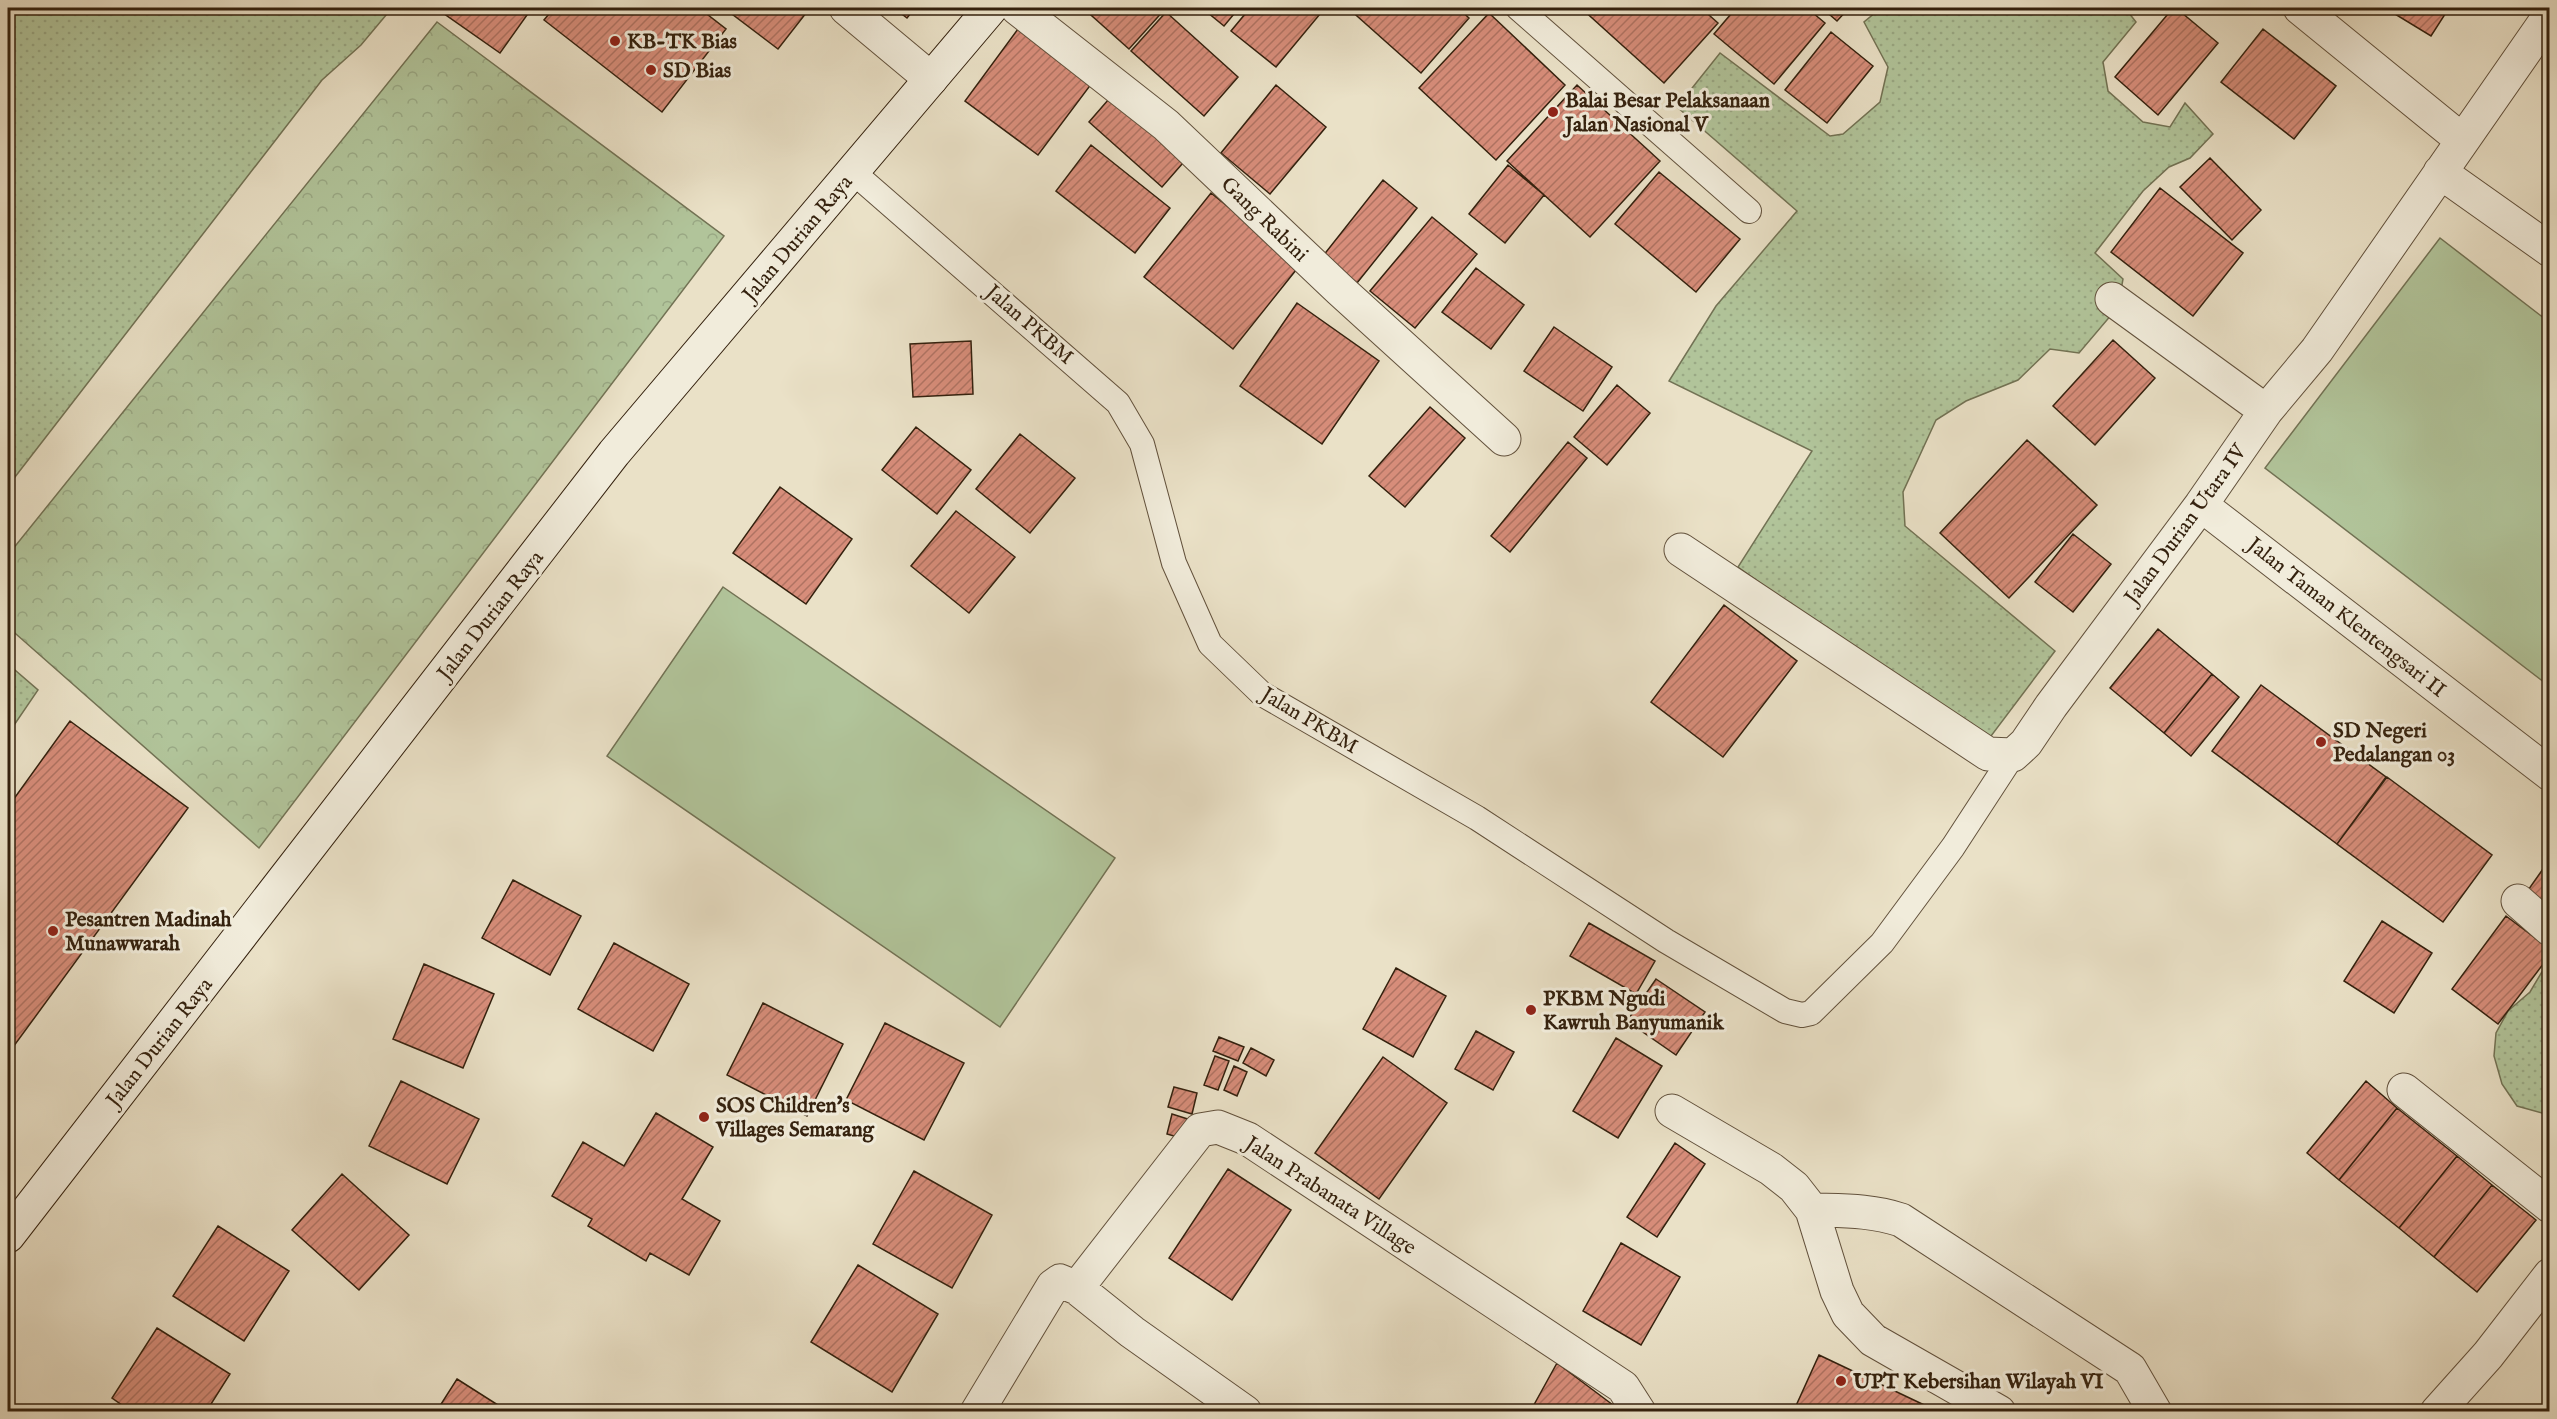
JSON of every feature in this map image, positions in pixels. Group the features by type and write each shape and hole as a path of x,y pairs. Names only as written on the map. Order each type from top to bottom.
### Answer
{"street":[{"path":"846,8 931,79"},
{"name":"Jalan Durian Raya","path":"8,1236 614,453 991,8"},
{"name":"Gang Rabini","path":"1017,8 1166,125 1340,290 1504,439"},
{"path":"2300,8 2462,140"},
{"name":"Jalan Durian Utara IV","path":"2013,755 2026,743 2058,696 2201,505 2266,411 2318,350 2550,15"},
{"path":"2440,172 2550,250"},
{"path":"2112,299 2266,411"},
{"name":"Jalan Taman Klentengsari II","path":"2201,505 2550,774"},
{"path":"1680,550 1989,754 2013,755"},
{"path":"2518,901 2550,929"},
{"path":"2404,1090 2550,1206"},
{"path":"1672,1111 1771,1169 1794,1187 1812,1210 1837,1291 1848,1314 1873,1340 1999,1412"},
{"name":"Jalan Prabanata Village","path":"1077,1287 1200,1130 1218,1127 1248,1139 1623,1387 1639,1412"},
{"path":"1812,1210 1854,1210 1881,1213 1901,1220 2130,1369 2155,1412"},
{"path":"2437,1412 2488,1355 2550,1275"},
{"path":"978,1412 1053,1286 1060,1281 1077,1287 1132,1332 1245,1412"}],"lane":[{"path":"1518,8 1749,211"},
{"name":"Jalan PKBM","path":"853,172 1118,402 1142,444 1174,562 1210,644 1262,694 1477,818 1666,941 1785,1011 1802,1015 1811,1013 1882,943 1953,847 2013,755"}],"green space":[{"path":"8,8 392,8 361,45 322,80 8,486"},
{"path":"1881,8 2125,8 2136,22 2103,62 2108,91 2143,122 2170,127 2185,103 2213,134 2190,158 2169,167 2143,191 2095,253 2123,279 2118,307 2079,353 2050,349 2018,380 1966,401 1936,420 1903,492 1905,526 2055,651 1985,744 1738,567 1812,451 1669,381 1716,306 1797,211 1677,107 1720,53 1830,136 1843,134 1880,102 1888,67 1864,22"},
{"path":"437,22 724,236 259,848 8,627 8,555"},
{"path":"2440,238 2549,322 2549,686 2265,468"},
{"path":"723,587 1115,858 1000,1027 607,756"},
{"path":"8,664 38,690 8,734"},
{"path":"2549,960 2549,1115 2517,1106 2502,1084 2494,1056 2496,1033 2508,1011 2530,992"}],"building":[{"path":"447,8 532,8 500,53 443,13"},
{"name":"SD Bias","path":"554,8 699,8 726,29 662,112 544,20"},
{"path":"730,8 810,8 778,49 728,11"},
{"path":"894,8 915,8 907,18"},
{"path":"1083,8 1166,8 1129,49"},
{"path":"1202,8 1239,8 1224,26"},
{"path":"1250,8 1325,8 1276,67 1231,31"},
{"path":"1348,8 1458,8 1469,18 1421,73"},
{"path":"1581,8 1701,8 1718,23 1664,83"},
{"path":"1736,8 1807,8 1825,23 1774,84 1714,34"},
{"path":"1822,8 1849,8 1837,21"},
{"path":"2173,8 2176,8 2218,43 2158,115 2115,77"},
{"path":"2385,8 2449,8 2431,36"},
{"path":"1166,12 1238,77 1204,116 1131,51"},
{"path":"1489,13 1565,85 1496,160 1419,88"},
{"path":"1021,25 1095,79 1038,155 965,101"},
{"path":"2263,29 2336,86 2294,139 2221,82"},
{"path":"1831,32 1873,66 1827,123 1785,90"},
{"path":"1276,85 1326,127 1270,194 1221,153"},
{"path":"1577,85 1660,161 1590,237 1507,161"},
{"path":"1115,92 1189,156 1162,187 1089,122"},
{"path":"1091,145 1170,208 1135,253 1056,191"},
{"path":"2210,158 2261,210 2232,240 2180,187"},
{"path":"1508,165 1544,195 1505,243 1469,214"},
{"path":"1659,172 1740,239 1696,292 1615,224"},
{"path":"1383,180 1417,208 1353,288 1319,261"},
{"path":"2160,188 2243,253 2193,316 2111,252"},
{"path":"1211,193 1300,265 1233,349 1144,277"},
{"path":"1432,217 1477,254 1415,328 1370,291"},
{"path":"1476,268 1524,305 1491,349 1442,312"},
{"path":"1297,303 1379,361 1322,444 1240,386"},
{"path":"1554,327 1612,367 1583,411 1524,371"},
{"path":"2113,340 2155,378 2095,445 2053,406"},
{"path":"971,341 973,394 913,397 910,344"},
{"path":"1617,385 1650,413 1607,465 1574,437"},
{"path":"1430,407 1465,438 1405,507 1369,476"},
{"path":"916,427 971,470 937,514 882,470"},
{"path":"1020,434 1075,478 1030,533 976,489"},
{"path":"2027,440 2097,505 2009,598 1940,533"},
{"path":"1568,442 1587,458 1510,552 1491,536"},
{"path":"780,487 852,539 806,604 733,553"},
{"path":"956,511 1015,557 969,613 911,566"},
{"path":"2073,534 2111,564 2073,612 2035,582"},
{"path":"1724,605 1797,661 1723,757 1651,702"},
{"path":"2158,629 2212,674 2164,733 2110,688"},
{"path":"2212,674 2239,697 2191,756 2164,733"},
{"path":"2261,685 2386,777 2337,844 2212,751"},
{"name":"Pesantren Madinah Munawwarah","path":"70,721 188,808 8,1054 8,807"},
{"path":"2387,777 2492,855 2443,922 2337,844"},
{"path":"2550,859 2550,910 2526,893"},
{"path":"513,880 581,916 550,975 482,938"},
{"path":"2506,916 2550,949 2550,955 2498,1024 2452,989"},
{"path":"2382,921 2432,953 2394,1013 2344,981"},
{"path":"1589,923 1655,961 1636,994 1570,956"},
{"path":"614,943 689,984 653,1051 578,1009"},
{"path":"424,964 494,994 463,1068 393,1039"},
{"path":"1396,968 1446,996 1413,1057 1363,1029"},
{"path":"1656,979 1705,1012 1676,1055 1627,1021"},
{"path":"763,1003 843,1044 807,1116 727,1075"},
{"path":"885,1023 964,1063 924,1140 846,1100"},
{"path":"1476,1031 1514,1052 1493,1090 1455,1069"},
{"path":"1219,1037 1244,1047 1238,1061 1213,1051"},
{"path":"1616,1038 1662,1066 1618,1138 1573,1111"},
{"path":"1251,1048 1274,1060 1266,1076 1243,1063"},
{"path":"1215,1056 1229,1061 1218,1090 1204,1085"},
{"path":"1383,1057 1447,1103 1379,1199 1315,1153"},
{"path":"1234,1066 1247,1072 1237,1096 1224,1090"},
{"path":"401,1081 479,1119 447,1184 369,1146"},
{"path":"2366,1081 2397,1108 2339,1180 2307,1153"},
{"path":"1174,1087 1197,1093 1192,1114 1168,1107"},
{"path":"2397,1108 2457,1156 2399,1228 2339,1180"},
{"path":"656,1113 713,1147 682,1199 720,1221 689,1275 650,1253 646,1261 588,1226 592,1219 552,1196 583,1142 624,1166"},
{"path":"1172,1114 1194,1121 1188,1140 1167,1134"},
{"path":"1675,1143 1705,1164 1657,1237 1627,1217"},
{"path":"2457,1156 2492,1185 2434,1257 2399,1228"},
{"path":"1228,1169 1291,1210 1232,1300 1169,1258"},
{"path":"914,1171 992,1215 952,1288 873,1244"},
{"path":"342,1174 409,1235 359,1290 292,1230"},
{"path":"2492,1185 2536,1220 2477,1292 2434,1257"},
{"path":"218,1226 289,1271 244,1341 173,1296"},
{"path":"1621,1243 1680,1277 1641,1345 1583,1311"},
{"path":"858,1265 938,1314 892,1392 811,1342"},
{"path":"157,1328 230,1374 206,1412 132,1412 112,1398"},
{"name":"UPT Kebersihan Wilayah VI","path":"1819,1355 1939,1412 1803,1412 1795,1408"},
{"path":"1557,1363 1621,1411 1621,1412 1530,1412"},
{"path":"457,1379 509,1412 436,1412"}],"place":[{"name":"KB-TK Bias","path":"615,41"},
{"name":"SD Bias","path":"651,70"},
{"name":"Balai Besar Pelaksanaan Jalan Nasional V","path":"1553,112"},
{"name":"SD Negeri Pedalangan 03","path":"2321,742"},
{"name":"Pesantren Madinah Munawwarah","path":"53,931"},
{"name":"PKBM Ngudi Kawruh Banyumanik","path":"1531,1010"},
{"name":"SOS Children's Villages Semarang","path":"704,1117"},
{"name":"UPT Kebersihan Wilayah VI","path":"1841,1381"}]}
